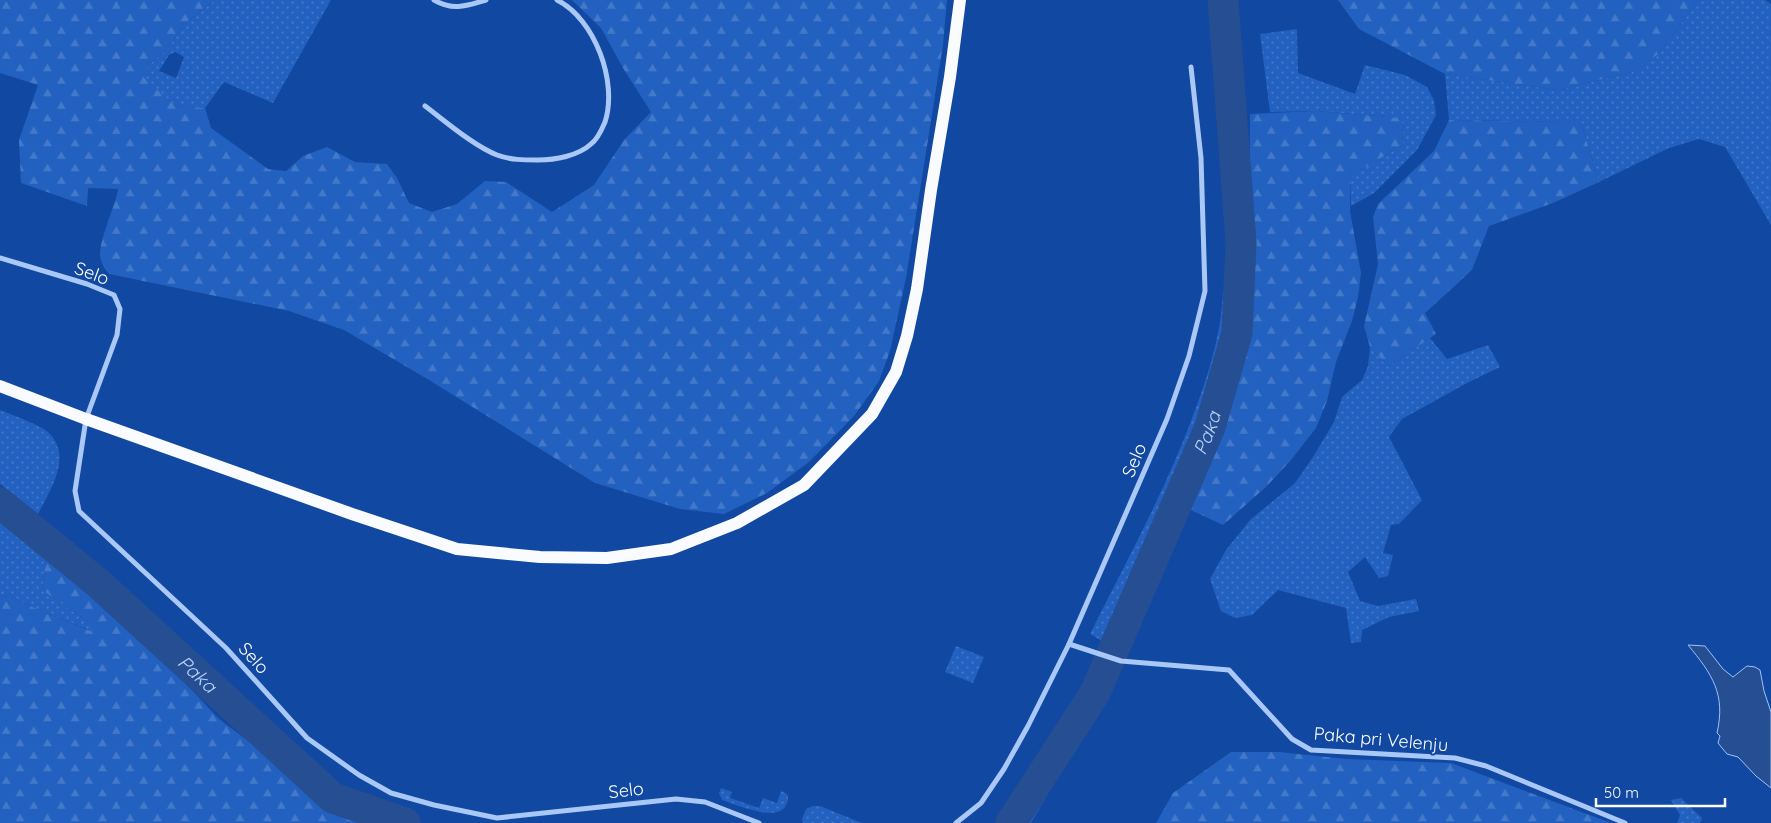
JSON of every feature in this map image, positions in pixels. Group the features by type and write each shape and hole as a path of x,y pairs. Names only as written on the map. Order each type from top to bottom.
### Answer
{"main road":[{"path":"0,386 86,419 352,514 457,549 540,557 607,558 671,549 737,523 804,485 872,414 896,372 907,336 917,289 960,0"}],"street":[{"path":"434,0 458,8 486,0"},
{"path":"425,106 484,148 497,155 519,160 549,160 575,154 592,144 601,132 608,113 610,89 597,44 581,19 557,0"},
{"name":"Selo","path":"956,823 981,803 1004,770 1069,644 1166,419 1189,356 1205,291 1201,158 1191,66"},
{"name":"Selo","path":"0,258 87,284 114,296 120,309 117,336 86,419 75,491 80,511 226,648 307,738 359,775 391,793 434,805 497,818 676,799 706,802 760,823"},
{"name":"Paka pri Velenju","path":"1069,644 1121,661 1230,670 1292,739 1311,750 1455,758 1486,766 1625,823"}],"green space":[{"path":"0,0 215,0 183,25 169,47 149,65 144,78 176,106 205,108 211,128 268,169 286,171 303,156 327,147 355,162 387,164 397,178 409,203 432,212 457,204 485,181 506,182 552,212 594,185 624,140 651,112 623,68 601,28 572,0 947,0 943,45 906,278 890,351 879,381 854,416 809,462 767,493 724,514 680,509 595,483 429,380 344,330 289,311 109,274 101,261 100,249 118,189 88,188 87,206 21,183 19,140 38,85 0,73"},
{"path":"215,0 331,0 273,103 224,82 205,108 176,106 143,78 149,65 169,47 183,25","holes":["175,52 184,57 176,78 159,71 169,55"]},
{"path":"1338,0 1697,0 1680,26 1657,55 1632,72 1558,90 1445,74 1359,29"},
{"path":"1697,0 1765,0 1771,4 1771,225 1725,147 1699,139 1669,148 1599,182 1581,122 1449,120 1445,74 1558,90 1632,72 1657,55 1680,26"},
{"path":"1297,29 1298,73 1355,94 1365,65 1405,75 1427,87 1434,100 1436,115 1417,150 1374,193 1351,206 1351,176 1403,145 1402,118 1316,111 1270,112 1260,34"},
{"path":"1316,111 1402,118 1403,145 1351,176 1350,211 1361,273 1358,297 1352,321 1336,362 1327,401 1316,428 1291,460 1267,486 1223,525 1182,506 1244,359 1249,322 1250,114"},
{"path":"1449,120 1581,122 1599,182 1553,203 1489,226 1472,270 1425,313 1436,334 1388,366 1370,347 1364,326 1378,264 1373,217 1378,204 1434,151"},
{"path":"1223,292 1235,293 1233,318 1224,354 1201,423 1162,517 1102,641 1090,634 1156,502 1191,421 1216,342"},
{"path":"1430,338 1447,359 1488,345 1500,367 1402,419 1389,437 1422,500 1399,524 1391,525 1383,553 1393,555 1388,576 1379,578 1365,557 1348,572 1360,601 1378,606 1416,599 1419,611 1389,617 1362,630 1361,642 1351,643 1346,608 1278,590 1252,615 1235,618 1221,611 1210,579 1226,550 1250,520 1295,483 1334,422 1342,397 1362,380 1368,366 1370,347 1388,366"},
{"path":"0,410 40,427 49,433 56,442 59,452 57,474 38,514 0,484"},
{"path":"0,512 47,550 42,590 87,621 92,631 11,597 0,596"},
{"path":"47,550 74,568 113,603 128,622 219,719 319,794 372,823 0,823 0,596 11,597 91,631 87,621 42,590"},
{"path":"956,646 984,657 973,683 945,672"},
{"path":"1231,752 1279,752 1346,759 1451,763 1611,823 1156,823 1173,793"},
{"path":"1065,754 1071,754 1031,823 1015,823"},
{"path":"721,788 732,792 730,798 759,808 763,798 777,803 781,791 787,794 788,800 782,810 775,813 766,813 747,809 722,800 719,793"},
{"path":"1681,798 1702,818 1700,823 1677,823 1680,815 1671,800"},
{"path":"820,806 862,823 803,823 802,819 806,809"}],"shaded area":[{"path":"1688,645 1705,646 1723,669 1733,677 1747,666 1760,670 1771,712 1771,788 1756,776 1738,757 1727,754 1718,743 1720,736 1717,733 1720,707 1715,685 1704,666"}],"waterway":[{"name":"Paka","path":"1011,823 1095,693 1210,427 1237,333 1241,243 1223,0"},
{"name":"Paka","path":"0,503 98,583 333,798 405,823"}]}
